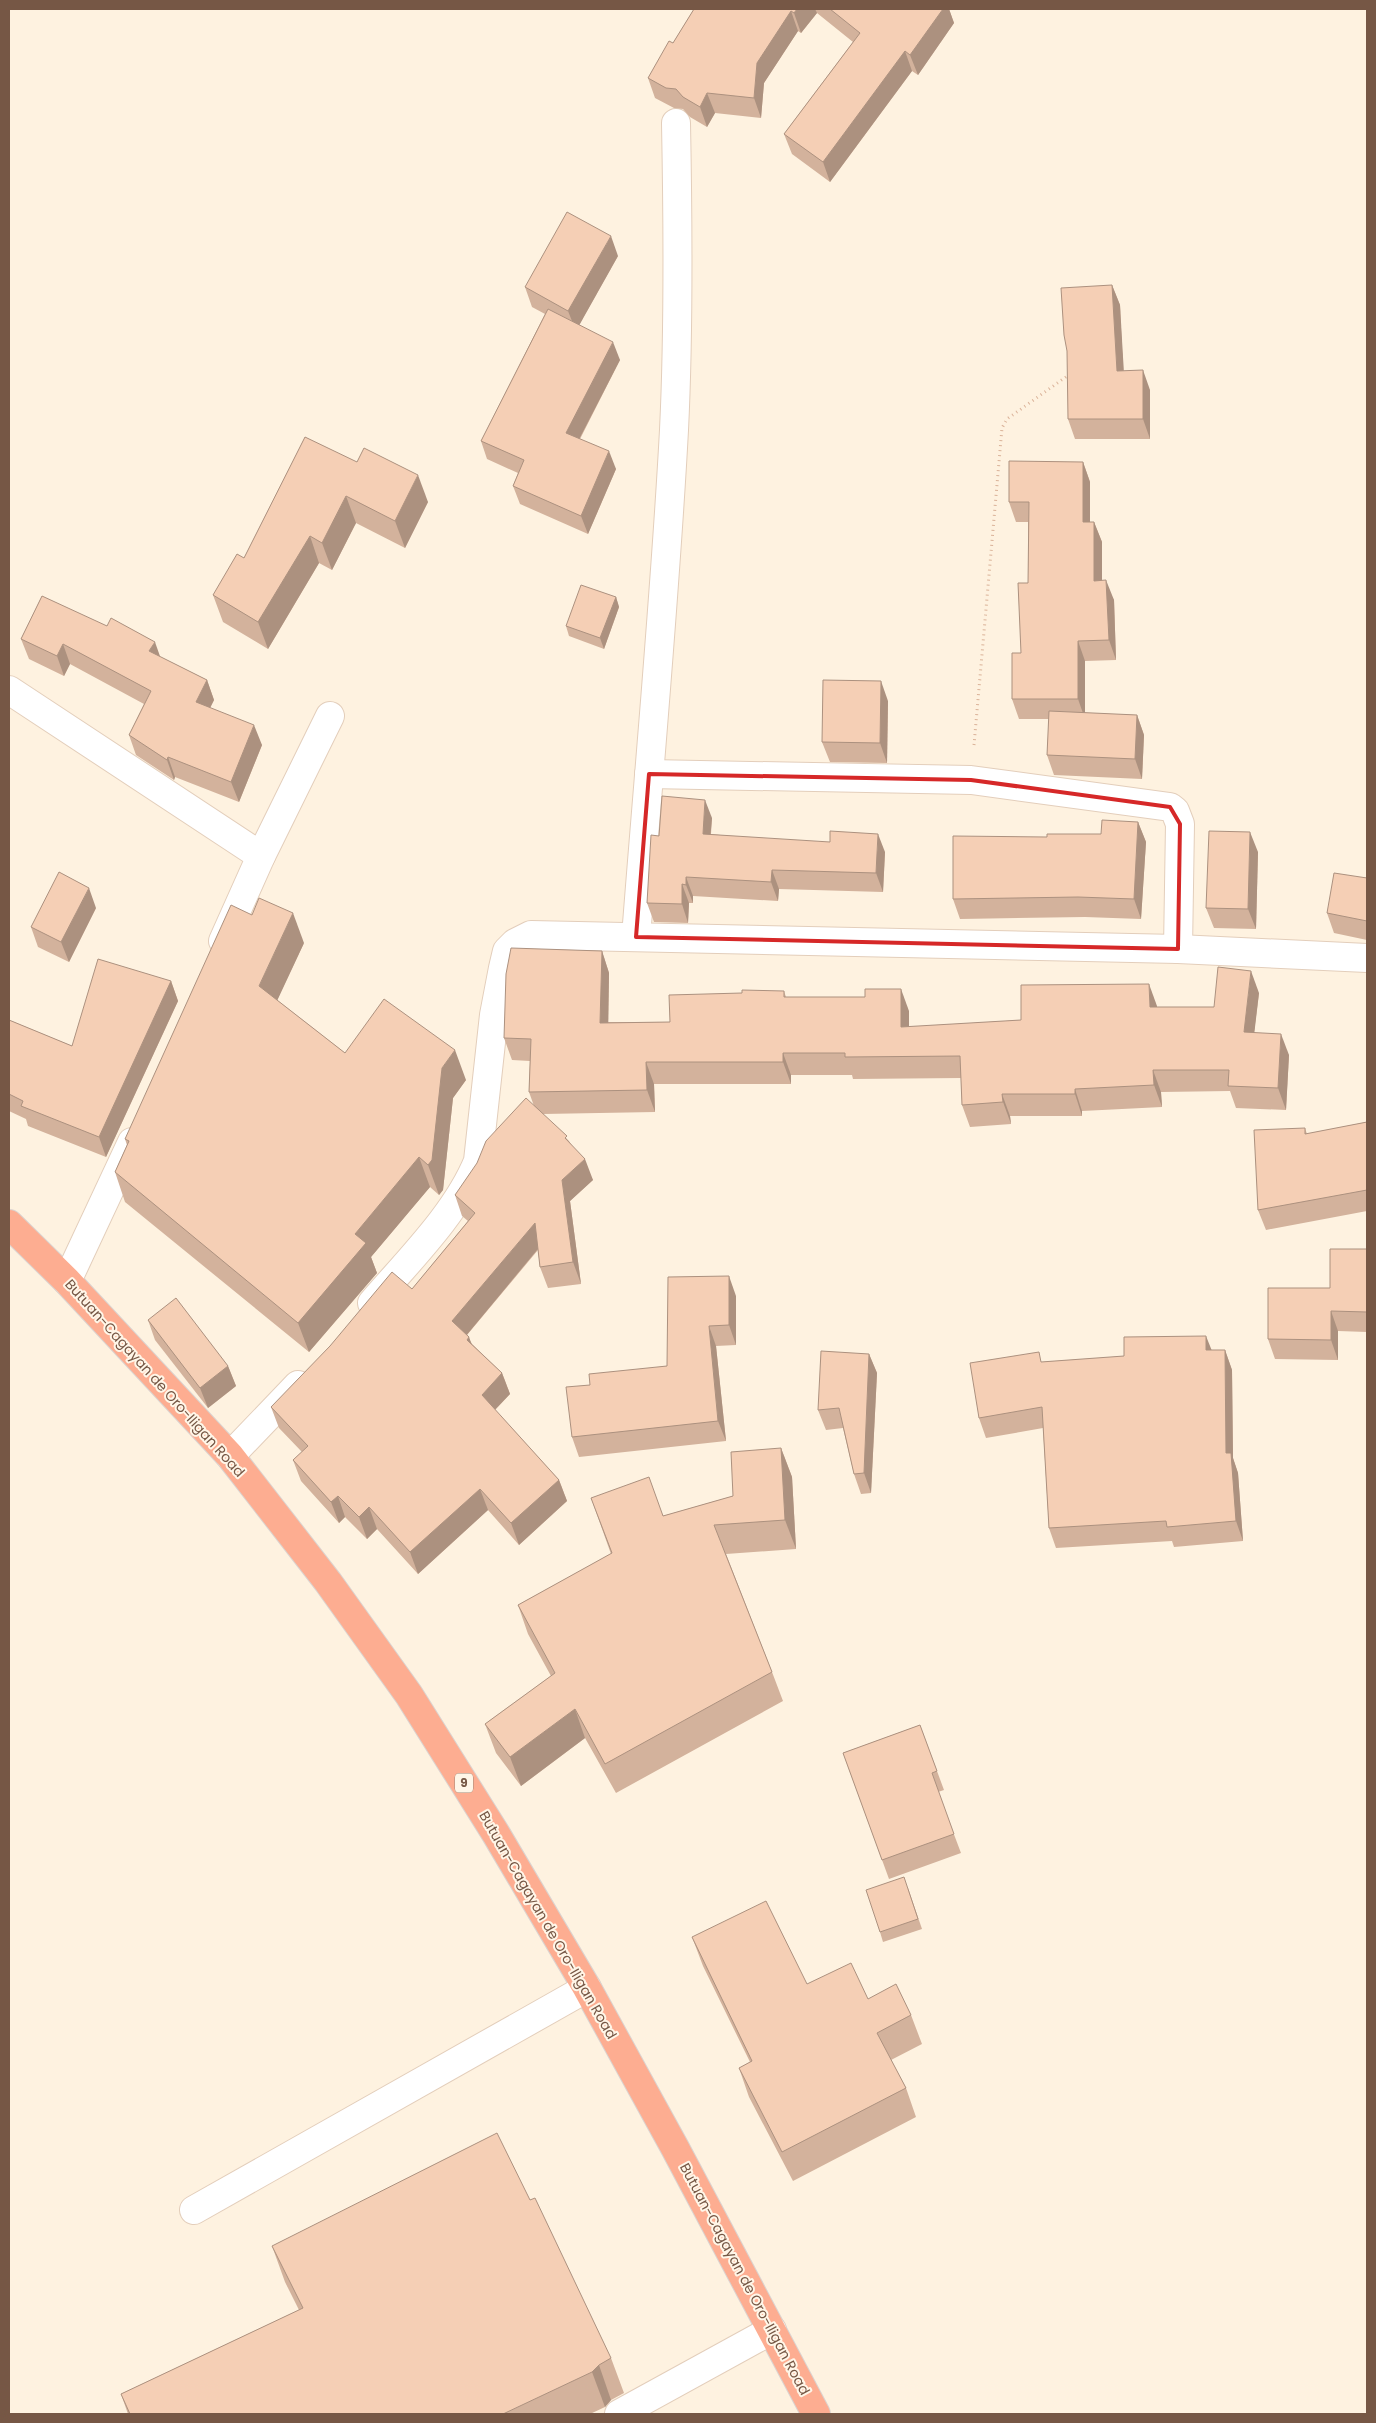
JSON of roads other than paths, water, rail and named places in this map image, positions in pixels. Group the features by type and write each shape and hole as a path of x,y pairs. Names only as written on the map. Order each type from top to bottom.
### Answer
{"highway":[{"name":"Butuan-Cagayan de Oro-Iligan Road","path":"9,1224 67,1281 230,1456 328,1582 409,1695 496,1834 587,1988 675,2148 816,2414"}],"street":[{"path":"636,937 659,658 674,429 678,222 676,123"},
{"path":"9,690 261,856"},
{"path":"212,965 261,856 330,716"},
{"path":"649,774 971,780 1170,807 1175,811 1180,824 1178,949"},
{"path":"358,1319 434,1229 472,1176 478,1161 494,1015 507,951 515,943 531,935 1178,949 1367,958"},
{"path":"67,1281 142,1118"},
{"path":"230,1456 319,1364"},
{"path":"194,2210 587,1988"},
{"path":"620,2414 772,2330"}]}
